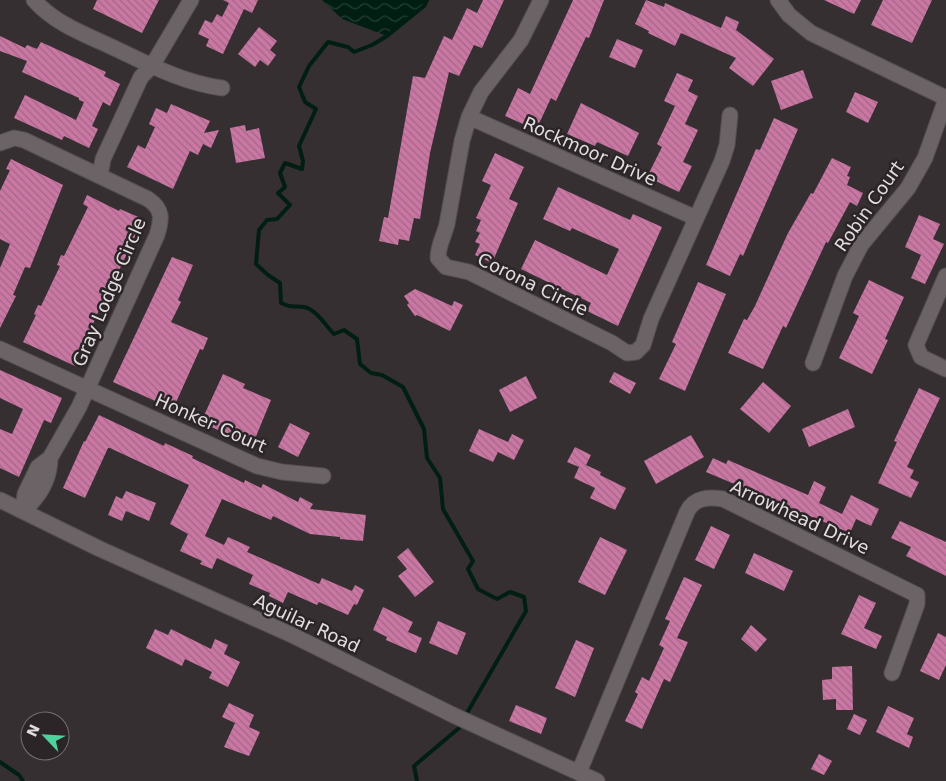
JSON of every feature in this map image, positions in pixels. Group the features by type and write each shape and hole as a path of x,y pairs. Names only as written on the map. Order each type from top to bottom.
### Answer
{"street":[{"path":"34,0 51,16 66,25 152,66 183,79 222,88"},
{"path":"100,176 112,163 117,140 133,105 150,82 152,66 192,0"},
{"name":"Corona Circle","path":"541,0 521,40 481,92 469,117 462,141 444,238 438,248 438,258 446,267 469,272 627,352 636,352 643,345 651,319 722,161 727,145 730,115"},
{"path":"778,0 789,15 811,33 946,99"},
{"name":"Robin Court","path":"813,362 845,276 861,246 912,180 925,158 946,99"},
{"name":"Rockmoor Drive","path":"469,117 696,218"},
{"name":"Gray Lodge Circle","path":"0,143 14,138 24,140 152,202 161,214 157,235 87,389 50,458 38,466 25,494 23,512"},
{"path":"946,276 916,345 921,356 946,369"},
{"name":"Gray Lodge Circle","path":"0,349 87,389"},
{"name":"Honker Court","path":"87,389 257,466 282,472 323,476"},
{"name":"Arrowhead Drive","path":"579,772 687,512 699,499 711,497 724,500 917,594 917,604 892,673"},
{"name":"Aguilar Road","path":"0,500 100,549 292,635 453,715 597,781"}],"water":[{"path":"322,0 427,0 424,6 387,36 342,19"}],"building":[{"path":"97,0 159,0 142,33 93,9"},
{"path":"223,0 258,0 252,13 244,9 223,54 206,46 209,39 198,34 205,20 212,23 217,14 222,17 229,3"},
{"path":"483,0 504,0 482,48 474,45 459,76 449,72 430,153 420,219 414,218 409,241 399,239 398,245 379,241 384,217 388,218 413,76 425,78 444,36 452,40 467,8 477,13"},
{"path":"573,0 604,0 589,38 586,37 556,101 551,98 536,130 505,116 518,88 530,94"},
{"path":"646,0 664,7 665,3 721,28 726,16 739,22 736,30 774,59 753,86 729,68 736,58 681,33 675,46 648,33 649,31 635,24"},
{"path":"824,0 861,0 854,14"},
{"path":"883,0 932,0 912,43 871,25"},
{"path":"259,27 277,41 270,50 276,55 268,66 260,60 255,67 238,54"},
{"path":"0,36 25,48 27,45 37,49 41,42 106,72 104,76 120,84 110,106 103,102 92,126 98,129 89,148 64,136 62,140 14,118 25,95 76,120 84,102 22,72 27,61 0,51"},
{"path":"617,39 643,50 635,68 609,57"},
{"path":"803,70 813,98 781,110 771,81"},
{"path":"677,73 693,80 688,91 698,96 685,124 698,130 683,162 692,166 679,192 647,177 662,147 657,144 675,106 664,101"},
{"path":"855,92 878,102 868,123 846,112"},
{"path":"581,103 639,133 628,156 597,142 595,146 567,134"},
{"path":"171,104 210,121 204,133 219,130 211,148 203,144 198,155 190,151 173,189 127,167 138,145 145,149 155,127 149,124 156,108 167,113"},
{"path":"774,118 798,129 743,256 740,254 730,276 706,265 756,149 760,150"},
{"path":"245,125 246,131 259,128 265,158 236,163 230,128"},
{"path":"495,153 524,167 509,199 518,203 492,263 475,255 480,244 475,242 480,233 476,231 481,220 476,218 491,185 482,181"},
{"path":"832,158 851,167 847,176 850,177 847,185 863,193 857,206 850,202 828,243 826,242 786,328 783,326 763,369 728,353 744,319 747,320 755,306 788,233 811,193 813,194"},
{"path":"11,159 63,185 30,268 25,267 13,295 16,296 0,328 0,268 10,244 0,239 0,191 10,170 6,169"},
{"path":"558,187 630,220 633,214 662,227 618,326 587,311 591,303 521,269 535,240 607,275 619,249 572,228 570,231 543,219"},
{"path":"87,195 119,211 120,209 143,219 110,290 108,289 75,366 23,342 36,315 34,314 38,305 41,306 60,266 57,265 61,255 64,256 88,207 83,204"},
{"path":"919,215 940,224 933,239 944,244 925,284 911,278 921,255 905,247"},
{"path":"172,257 193,265 178,300 181,302 171,322 208,338 203,350 200,349 173,409 113,382"},
{"path":"869,280 904,297 885,339 888,340 872,374 839,358 859,316 853,313"},
{"path":"698,282 726,294 685,391 659,379 676,344 672,342"},
{"path":"415,289 452,306 454,301 463,305 450,331 417,315 415,316 407,305 409,303 404,296"},
{"path":"0,370 62,398 51,423 44,420 19,477 0,468 0,429 12,434 23,409 0,398"},
{"path":"614,372 636,383 630,394 609,382"},
{"path":"223,374 245,384 243,388 271,400 252,446 201,422"},
{"path":"526,376 537,398 510,412 499,390"},
{"path":"763,382 791,406 769,433 740,409"},
{"path":"919,388 940,398 907,467 914,470 910,478 919,482 911,498 878,483 897,442 894,441"},
{"path":"848,409 855,427 809,447 802,429"},
{"path":"99,415 164,446 165,443 193,456 192,458 244,483 245,480 261,488 263,484 298,502 300,497 313,504 310,509 366,515 363,541 340,539 340,537 310,534 273,516 271,520 222,499 205,536 224,545 228,537 250,547 247,552 319,584 322,578 352,591 355,585 364,590 357,605 354,604 348,615 319,602 317,605 288,592 283,603 269,596 270,593 249,584 253,575 217,558 212,569 200,564 202,561 180,551 188,534 170,524 189,485 110,448 108,448 85,498 63,488 84,441"},
{"path":"290,423 310,433 298,457 278,447"},
{"path":"479,429 508,442 512,434 524,440 514,460 498,452 493,462 469,451"},
{"path":"691,435 704,457 656,484 644,461"},
{"path":"575,447 591,455 586,465 601,472 600,475 626,488 615,510 590,498 595,488 574,478 579,467 567,462"},
{"path":"713,458 726,464 728,460 808,495 814,481 826,487 819,503 842,514 851,495 879,509 871,526 856,519 850,533 706,472"},
{"path":"126,491 156,503 149,521 126,511 122,521 108,515 116,496 122,499"},
{"path":"900,521 946,542 946,576 906,556 911,547 891,538"},
{"path":"711,526 730,535 714,569 695,560"},
{"path":"600,537 627,550 605,595 578,582"},
{"path":"408,548 434,582 415,597 398,576 407,569 397,557"},
{"path":"754,553 793,571 784,591 745,573"},
{"path":"684,577 702,585 677,638 688,642 670,682 664,679 642,729 625,721 638,694 635,692 642,677 649,681 664,648 659,645 670,621 665,619"},
{"path":"859,595 876,603 864,628 882,636 876,649 841,634"},
{"path":"383,607 413,622 408,632 422,638 416,653 386,640 387,637 373,630"},
{"path":"438,621 466,633 457,655 429,643"},
{"path":"751,625 767,639 756,652 741,639"},
{"path":"155,629 168,635 171,629 211,649 215,639 228,645 224,654 240,662 228,687 209,678 212,672 185,659 182,666 146,648"},
{"path":"938,633 946,637 946,665 939,680 920,671"},
{"path":"576,640 594,648 575,697 555,688"},
{"path":"852,666 853,710 836,710 836,699 823,700 822,680 832,679 832,667"},
{"path":"229,703 254,715 249,727 260,732 249,756 224,747 235,723 222,717"},
{"path":"516,705 547,718 541,734 509,721"},
{"path":"888,706 914,718 907,734 913,737 909,748 876,732"},
{"path":"854,714 867,720 860,735 847,729"},
{"path":"819,754 832,761 824,775 811,769"}],"waterway":[{"path":"427,0 424,6 387,36 372,45 354,52 348,47 328,42 309,66 299,87 305,102 316,109 299,146 303,161 302,169 285,163 280,173 285,187 278,193 290,205 277,219 267,220 259,230 256,264 280,283 281,303 288,306 308,308 317,314 334,334 344,330 357,339 360,364 371,373 382,375 403,387 424,429 427,458 440,478 443,509 473,561 468,569 478,589 497,599 510,592 524,597 526,611 467,713"},
{"path":"417,781 414,766 459,728"},
{"path":"0,762 19,775 23,781"}]}
